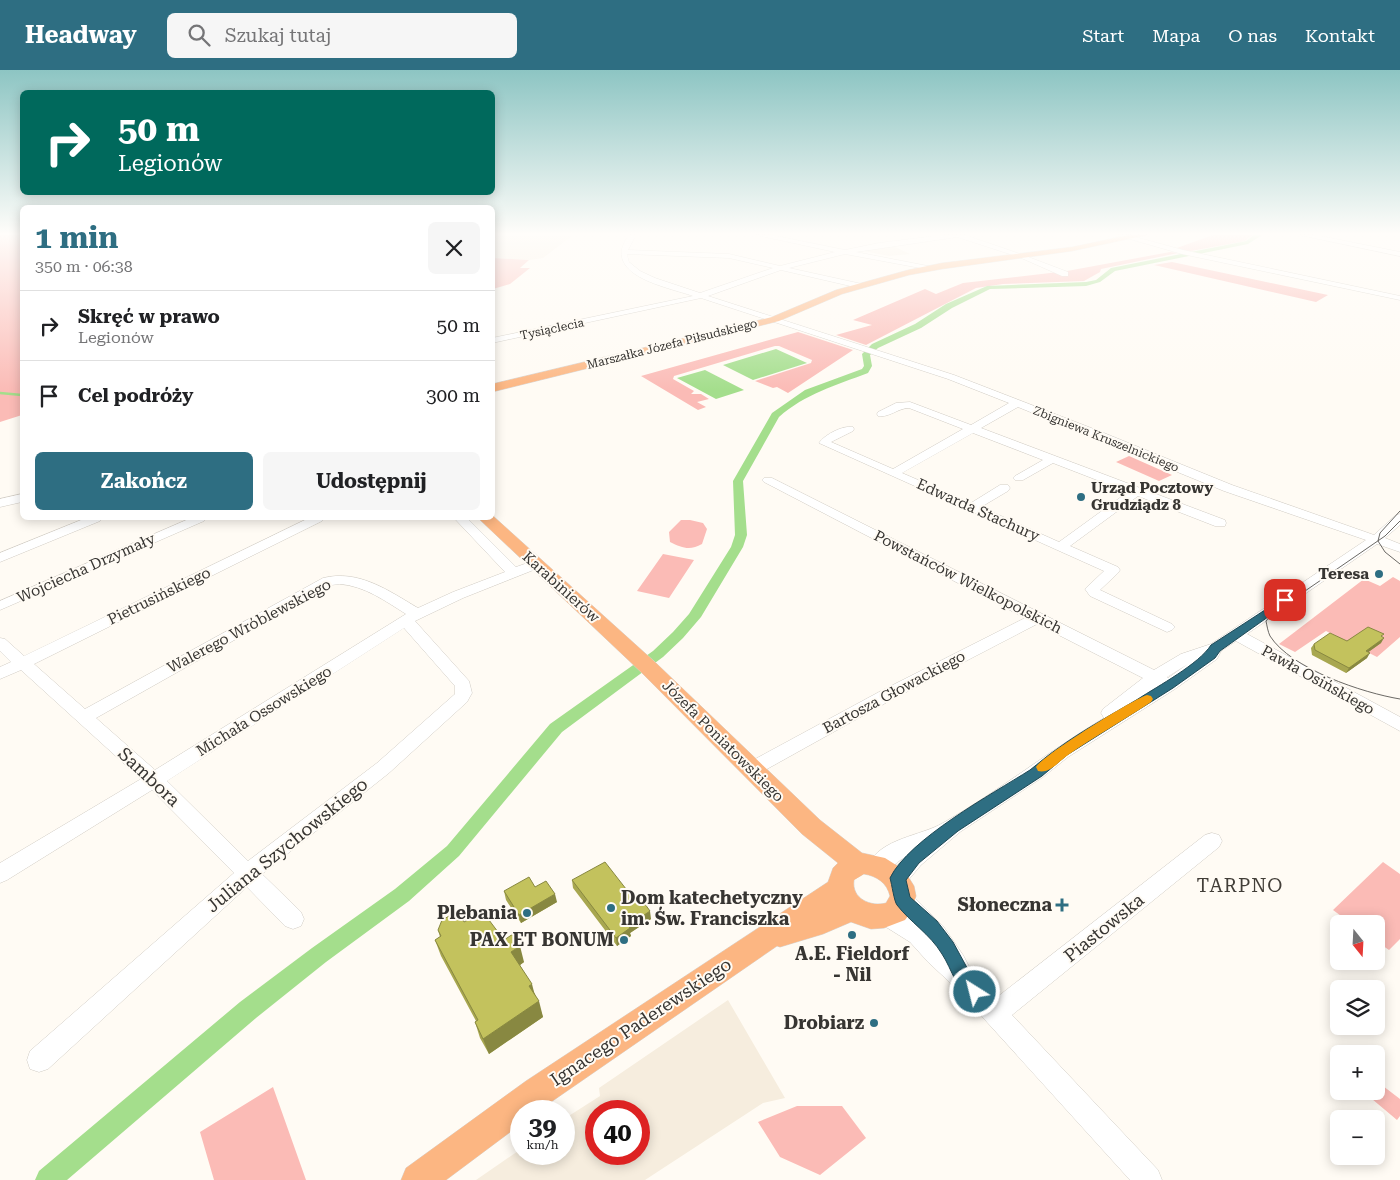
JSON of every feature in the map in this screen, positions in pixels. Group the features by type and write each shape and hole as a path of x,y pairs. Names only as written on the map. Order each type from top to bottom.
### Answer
{"main road":[{"name":"Marszałka Józefa Piłsudskiego","path":"495,387 775,319 857,287"},
{"name":"Karabinierów","path":"488,520 642,662"},
{"name":"Józefa Poniatowskiego","path":"642,662 810,827 840,866 870,886"},
{"name":"Ignacego Paderewskiego","path":"418,1180 537,1092 707,977 769,938 823,922 870,886"}],"street":[{"name":"Zbigniewa Kruszelnickiego","path":"673,287 951,377 1017,402 1211,482 1400,548"},
{"name":"Tysiąclecia","path":"495,341 701,296 727,287"},
{"path":"1347,287 1400,298"},
{"name":"Edwarda Stachury","path":"894,473 1017,402"},
{"path":"882,414 900,405 910,405 1220,523"},
{"name":"Edwarda Stachury","path":"850,429 826,440 824,443 1113,570 1092,589 1095,593 1166,627"},
{"path":"1019,478 1052,459"},
{"name":"Powstańców Wielkopolskich","path":"768,480 1162,682"},
{"path":"973,507 1004,488"},
{"path":"1062,546 1137,491"},
{"path":"0,502 20,498"},
{"path":"870,886 914,859 953,826 1037,772 1162,682 1211,655 1216,648 1375,540 1400,518"},
{"path":"0,558 91,520"},
{"name":"Wojciecha Drzymały","path":"0,606 195,520"},
{"name":"Pietrusińskiego","path":"0,674 314,520"},
{"path":"462,520 514,573"},
{"name":"Michała Ossowskiego","path":"1,873 154,780 411,617 458,595 536,564"},
{"name":"Walerego Wróblewskiego","path":"84,717 328,581 338,578 361,582 411,617"},
{"name":"Juliana Szychowskiego","path":"39,1060 248,874 383,768 464,693 463,685 411,617"},
{"name":"Bartosza Głowackiego","path":"752,769 884,696 1038,617"},
{"name":"Pawła Osińskiego","path":"1236,634 1400,726"},
{"name":"Sambora","path":"0,643 154,780 293,919"},
{"name":"Piastowska","path":"995,1014 1212,841"},
{"name":"Józefa Poniatowskiego","path":"870,886 936,955 965,981 1148,1180"}],"shaded area":[{"path":"0,287 20,287 20,416 0,422"},
{"path":"954,287 984,287 976,288 866,345 836,335 872,325 853,320 925,289 936,294"},
{"path":"1249,287 1289,287 1328,295 1316,302"},
{"path":"798,332 853,350 788,393 777,387 773,388 755,381 811,363 812,360 779,346 674,376 673,379 694,391 691,394 701,394 709,399 697,402 706,407 698,410 641,376"},
{"path":"776,349 807,363 753,380 723,365"},
{"path":"705,370 744,390 716,399 677,378"},
{"path":"1129,456 1172,475 1159,481 1116,462"},
{"path":"681,520 703,523 707,529 702,544 686,548 670,542 669,532"},
{"path":"663,554 694,560 669,598 637,591"},
{"path":"1393,577 1400,581 1400,637 1377,657 1326,631 1295,652 1279,644 1364,579 1380,586"},
{"path":"1383,862 1400,874 1400,939 1389,950 1385,947 1385,915 1340,915 1333,910"},
{"path":"728,1000 785,1098 763,1103 645,1180 476,1180 510,1157 510,1165 575,1165 575,1112 585,1106 585,1165 650,1165 650,1100 594,1100 600,1096 599,1088"},
{"path":"273,1087 306,1180 214,1180 200,1132"},
{"path":"1385,1088 1400,1099 1400,1116 1397,1120 1373,1100 1385,1100"},
{"path":"797,1106 842,1106 866,1138 820,1175 780,1157 758,1122"}],"building":[{"path":"1368,627 1384,634 1381,636 1384,638 1366,651 1370,653 1349,668 1315,650 1314,644 1330,633 1347,641"},
{"name":"Dom katechetyczny im. Św. Franciszka","path":"605,862 637,903 642,900 650,911 628,926 630,928 616,938 572,880"},
{"path":"529,877 535,887 546,881 555,894 519,915 504,891"},
{"path":"483,912 504,940 513,934 520,946 511,952 532,984 529,986 539,1001 483,1039 475,1022 478,1020 435,940 441,936 438,930 442,920 451,915 461,916 464,922"}],"waterway":[{"path":"48,1180 248,1010 319,955 402,895 453,851 556,728 658,654 678,635 694,617 737,547 741,535 738,481 775,415 808,392 865,371 868,366 866,354 875,346 918,326 949,306 989,287 995,287"},
{"path":"0,393 20,395"}],"tram line":[{"path":"1378,541 1380,533 1400,511"},
{"path":"1378,541 1400,521"},
{"path":"1378,541 1385,552 1400,564"},
{"path":"1378,541 1273,613 1266,621 1270,636 1280,648 1311,669 1348,685 1400,699"}],"slow traffic":[{"path":"1043,767 1062,752 1147,699"}],"place":[{"name":"Urząd Pocztowy Grudziądz 8","path":"1081,497"},
{"name":"Teresa","path":"1379,574"},
{"name":"Słoneczna","path":"1062,905"},
{"name":"Dom katechetyczny im. Św. Franciszka","path":"611,908"},
{"name":"Plebania","path":"527,913"},
{"name":"A.E. Fieldorf - Nil","path":"852,935"},
{"name":"PAX ET BONUM","path":"624,940"},
{"name":"Drobiarz","path":"874,1023"}],"district":[{"name":"TARPNO","path":"1240,885"}],"route":[{"path":"975,992 965,981 948,947 931,926 902,899 903,892 898,878 914,859 953,826 1037,772 1062,752 1169,685 1211,655 1216,648 1285,600"}]}
